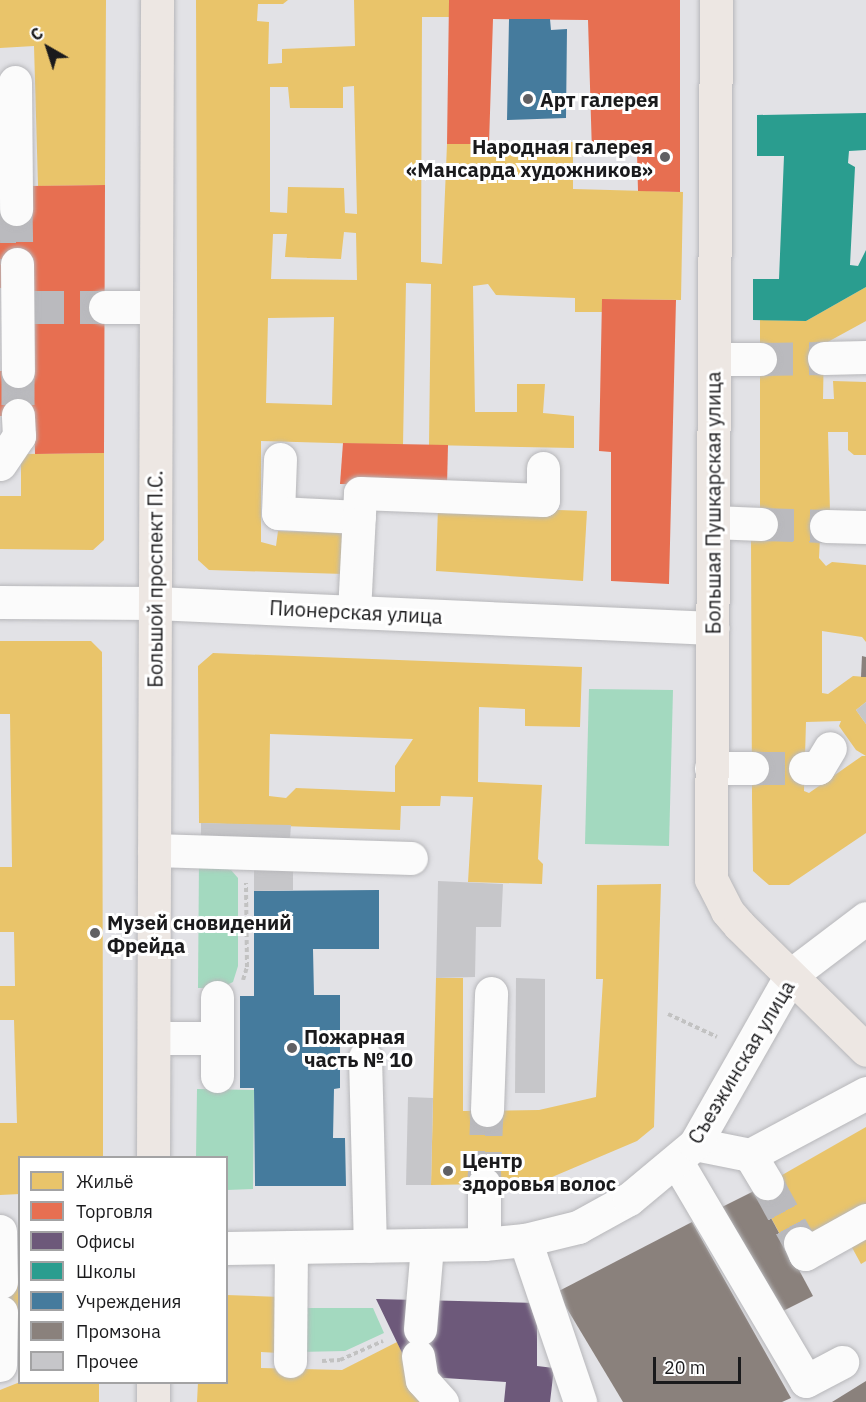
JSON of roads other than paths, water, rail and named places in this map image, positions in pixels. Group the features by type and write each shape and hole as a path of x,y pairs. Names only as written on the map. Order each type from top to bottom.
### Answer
{"main road":[{"name":"Большой проспект П.С.","path":"153,1156 157,0"},
{"name":"Большая Пушкарская улица","path":"716,0 710,865 717,894 739,925 866,1050"},
{"path":"153,1384 153,1402"}],"street":[{"path":"15,82 16,209"},
{"path":"17,264 24,307 18,371"},
{"path":"105,307 156,307"},
{"path":"824,358 866,357"},
{"path":"714,359 760,359"},
{"path":"0,464 19,436 18,415"},
{"path":"280,459 278,513 359,517"},
{"path":"354,612 360,493 543,500 543,468"},
{"path":"713,522 761,524"},
{"path":"826,526 866,527"},
{"name":"Пионерская улица","path":"0,602 155,603 712,628"},
{"path":"805,768 818,768 830,748"},
{"path":"711,768 752,768"},
{"path":"154,850 245,851 411,858"},
{"name":"Съезжинская улица","path":"228,1248 484,1244 525,1240 578,1227 630,1198 686,1153 791,975 866,918"},
{"path":"487,1110 491,993"},
{"path":"217,997 217,1076"},
{"path":"154,1038 217,1038"},
{"path":"365,1057 370,1246"},
{"path":"842,1362 806,1382 686,1153 750,1155 866,1093"},
{"path":"750,1155 767,1183"},
{"path":"484,1184 484,1244"},
{"path":"800,1243 806,1254 866,1220"},
{"path":"0,1231 1,1282"},
{"path":"525,1240 579,1402"},
{"path":"427,1245 419,1343 422,1380 442,1402"},
{"path":"290,1361 291,1247"},
{"path":"0,1253 18,1252"},
{"path":"0,1365 1,1312"}],"tunnel":[{"path":"16,209 17,264"},
{"path":"31,307 105,307"},
{"path":"760,359 824,358"},
{"path":"18,371 18,415"},
{"path":"761,524 826,526"},
{"path":"752,768 805,768"},
{"path":"484,1184 487,1110"},
{"path":"767,1183 800,1243"}],"place":[{"name":"Арт галерея","path":"528,99"},
{"name":"Народная галерея «Мансарда художников»","path":"665,157"},
{"name":"Музей сновидений Фрейда","path":"95,933"},
{"name":"Пожарная часть № 10","path":"292,1048"},
{"name":"Центр здоровья волос","path":"448,1171"}]}
